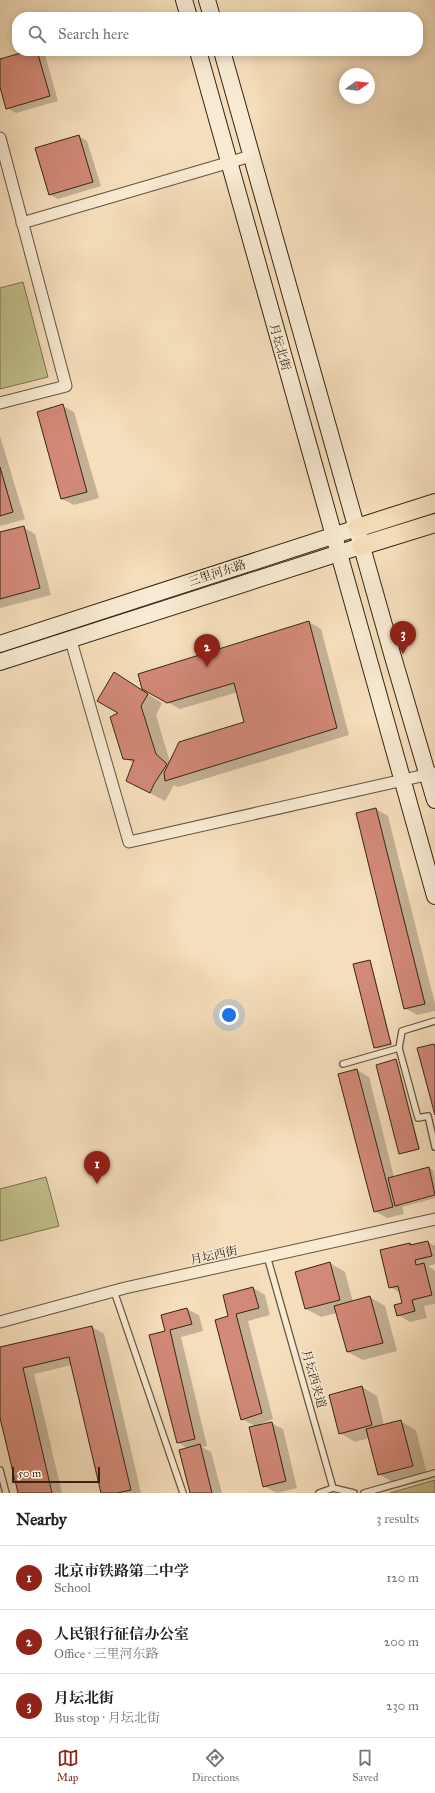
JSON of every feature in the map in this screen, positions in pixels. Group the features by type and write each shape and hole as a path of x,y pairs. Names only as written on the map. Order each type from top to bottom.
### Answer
{"main road":[{"path":"184,0 188,12"},
{"path":"207,0 211,12"},
{"name":"月坛北街","path":"199,56 333,537 435,896"},
{"name":"月坛北街","path":"223,56 361,546 432,774 435,800"},
{"name":"三里河东路","path":"0,644 230,568 333,537 435,503"},
{"name":"三里河东路","path":"0,662 71,641 338,552 435,523"}],"street":[{"path":"0,138 66,386 0,403"},
{"path":"22,223 251,156"},
{"path":"71,641 129,842 432,774"},
{"name":"月坛西街","path":"0,1322 114,1290 435,1219"}],"lane":[{"path":"435,1021 402,1031 399,1048 418,1118 428,1116 435,1147"},
{"path":"343,1064 399,1048"},
{"name":"月坛西夹道","path":"267,1256 333,1488"},
{"path":"114,1290 183,1493"},
{"path":"0,1470 6,1493"},
{"path":"364,1493 435,1473"},
{"path":"319,1493 333,1488 354,1493"}],"shaded area":[{"path":"23,282 48,377 0,389 0,288"},
{"path":"46,1177 59,1226 0,1241 0,1189"},
{"path":"435,1480 435,1493 390,1493"}],"building":[{"path":"12,56 38,56 50,96 6,109 0,87 0,59"},
{"path":"79,135 93,182 49,195 35,148"},
{"path":"63,404 87,492 61,499 37,412"},
{"path":"0,467 13,512 0,516"},
{"path":"24,526 40,588 0,599 0,532"},
{"path":"309,621 337,728 165,781 164,773 179,742 244,722 234,683 167,703 142,689 138,674"},
{"path":"114,672 148,694 141,706 156,754 167,764 150,793 126,781 134,760 123,759 110,717 118,713 97,701"},
{"path":"376,808 425,1004 404,1009 356,813"},
{"path":"370,960 391,1044 374,1048 353,964"},
{"path":"434,1044 435,1047 435,1115 417,1048"},
{"path":"396,1059 419,1149 399,1154 376,1065"},
{"path":"357,1069 393,1207 374,1212 338,1074"},
{"path":"429,1167 435,1195 395,1206 388,1178"},
{"path":"428,1241 432,1256 415,1260 416,1265 424,1263 432,1295 412,1300 415,1311 397,1316 394,1305 402,1303 398,1286 389,1288 380,1250 410,1243 410,1245"},
{"path":"330,1262 340,1300 305,1309 295,1272"},
{"path":"253,1287 259,1308 236,1314 262,1413 241,1420 215,1320 228,1316 223,1295"},
{"path":"370,1296 383,1343 347,1352 334,1306"},
{"path":"187,1308 192,1324 170,1330 195,1439 177,1443 149,1335 165,1331 161,1315"},
{"path":"92,1326 131,1490 117,1493 101,1493 69,1357 23,1368 52,1493 18,1493 0,1418 0,1347"},
{"path":"362,1386 372,1425 339,1434 329,1395"},
{"path":"401,1420 413,1466 378,1475 366,1429"},
{"path":"272,1422 286,1481 263,1487 249,1427"},
{"path":"200,1444 212,1493 190,1493 179,1450"}],"place":[{"name":"月坛北街","path":"403,654"},
{"name":"人民银行征信办公室","path":"207,667"},
{"name":"北京市铁路第二中学","path":"97,1184"}]}
